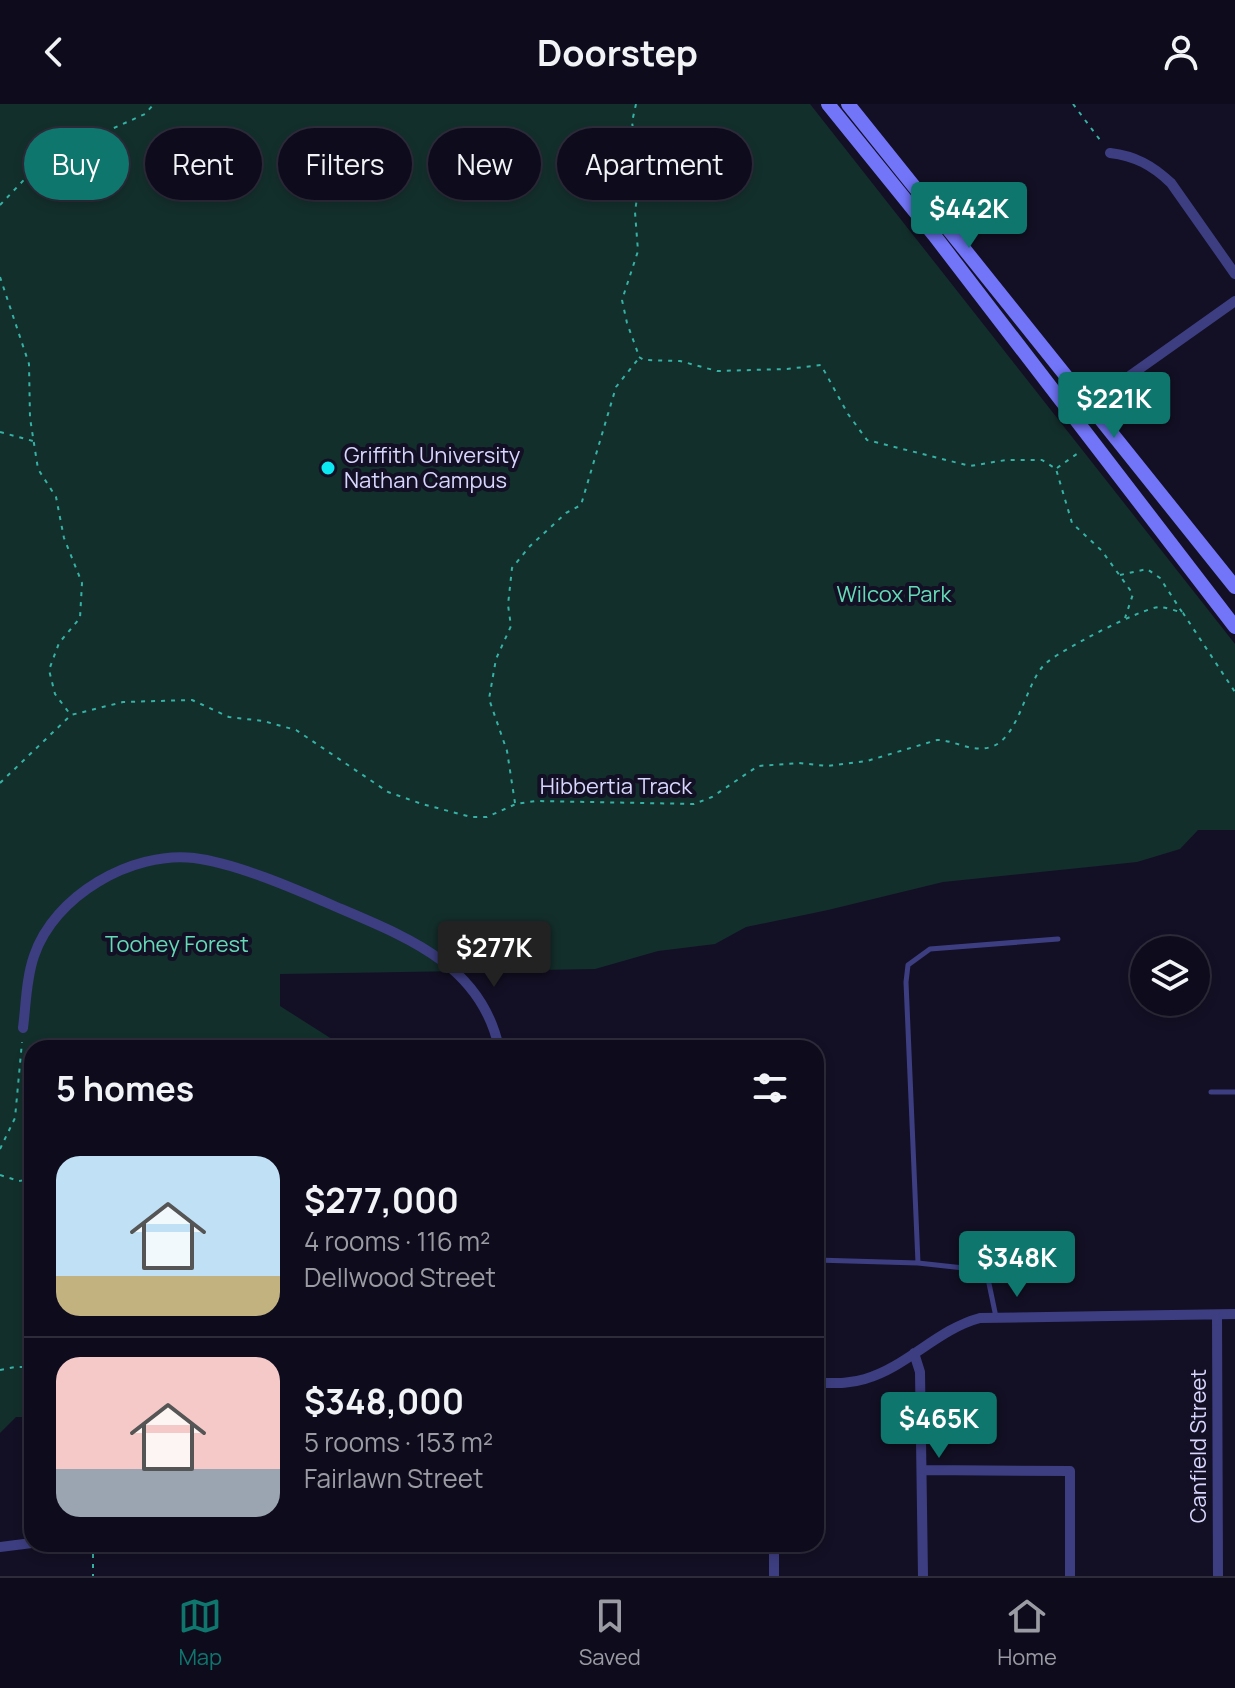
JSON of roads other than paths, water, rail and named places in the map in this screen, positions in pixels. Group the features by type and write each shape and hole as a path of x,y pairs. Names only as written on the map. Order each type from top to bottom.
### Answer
{"main road":[{"path":"828,104 934,235 1235,627"},
{"path":"848,104 1235,587"}],"street":[{"path":"1110,153 1127,155 1159,171 1171,183 1235,274"},
{"path":"1077,423 1090,404 1235,301"},
{"path":"23,1028 34,955 48,926 66,905 106,878 136,865 192,858 311,896 420,945 469,985 481,1000 496,1040"},
{"path":"824,1382 866,1379 968,1321 996,1317 1235,1314"},
{"name":"Canfield Street","path":"1217,1315 1218,1576"},
{"path":"914,1353 920,1372 923,1576"},
{"path":"922,1470 1070,1471 1070,1576"},
{"path":"0,1547 24,1544"},
{"path":"774,1552 774,1576"}],"lane":[{"path":"918,1263 906,982 908,965 930,949 1058,939"},
{"path":"1211,1092 1235,1092"},
{"path":"824,1260 918,1263 982,1270 987,1274 996,1317"}],"place":[{"name":"Griffith University Nathan Campus","path":"328,468"}],"park label":[{"name":"Wilcox Park","path":"894,594"},
{"name":"Toohey Forest","path":"177,944"}]}
